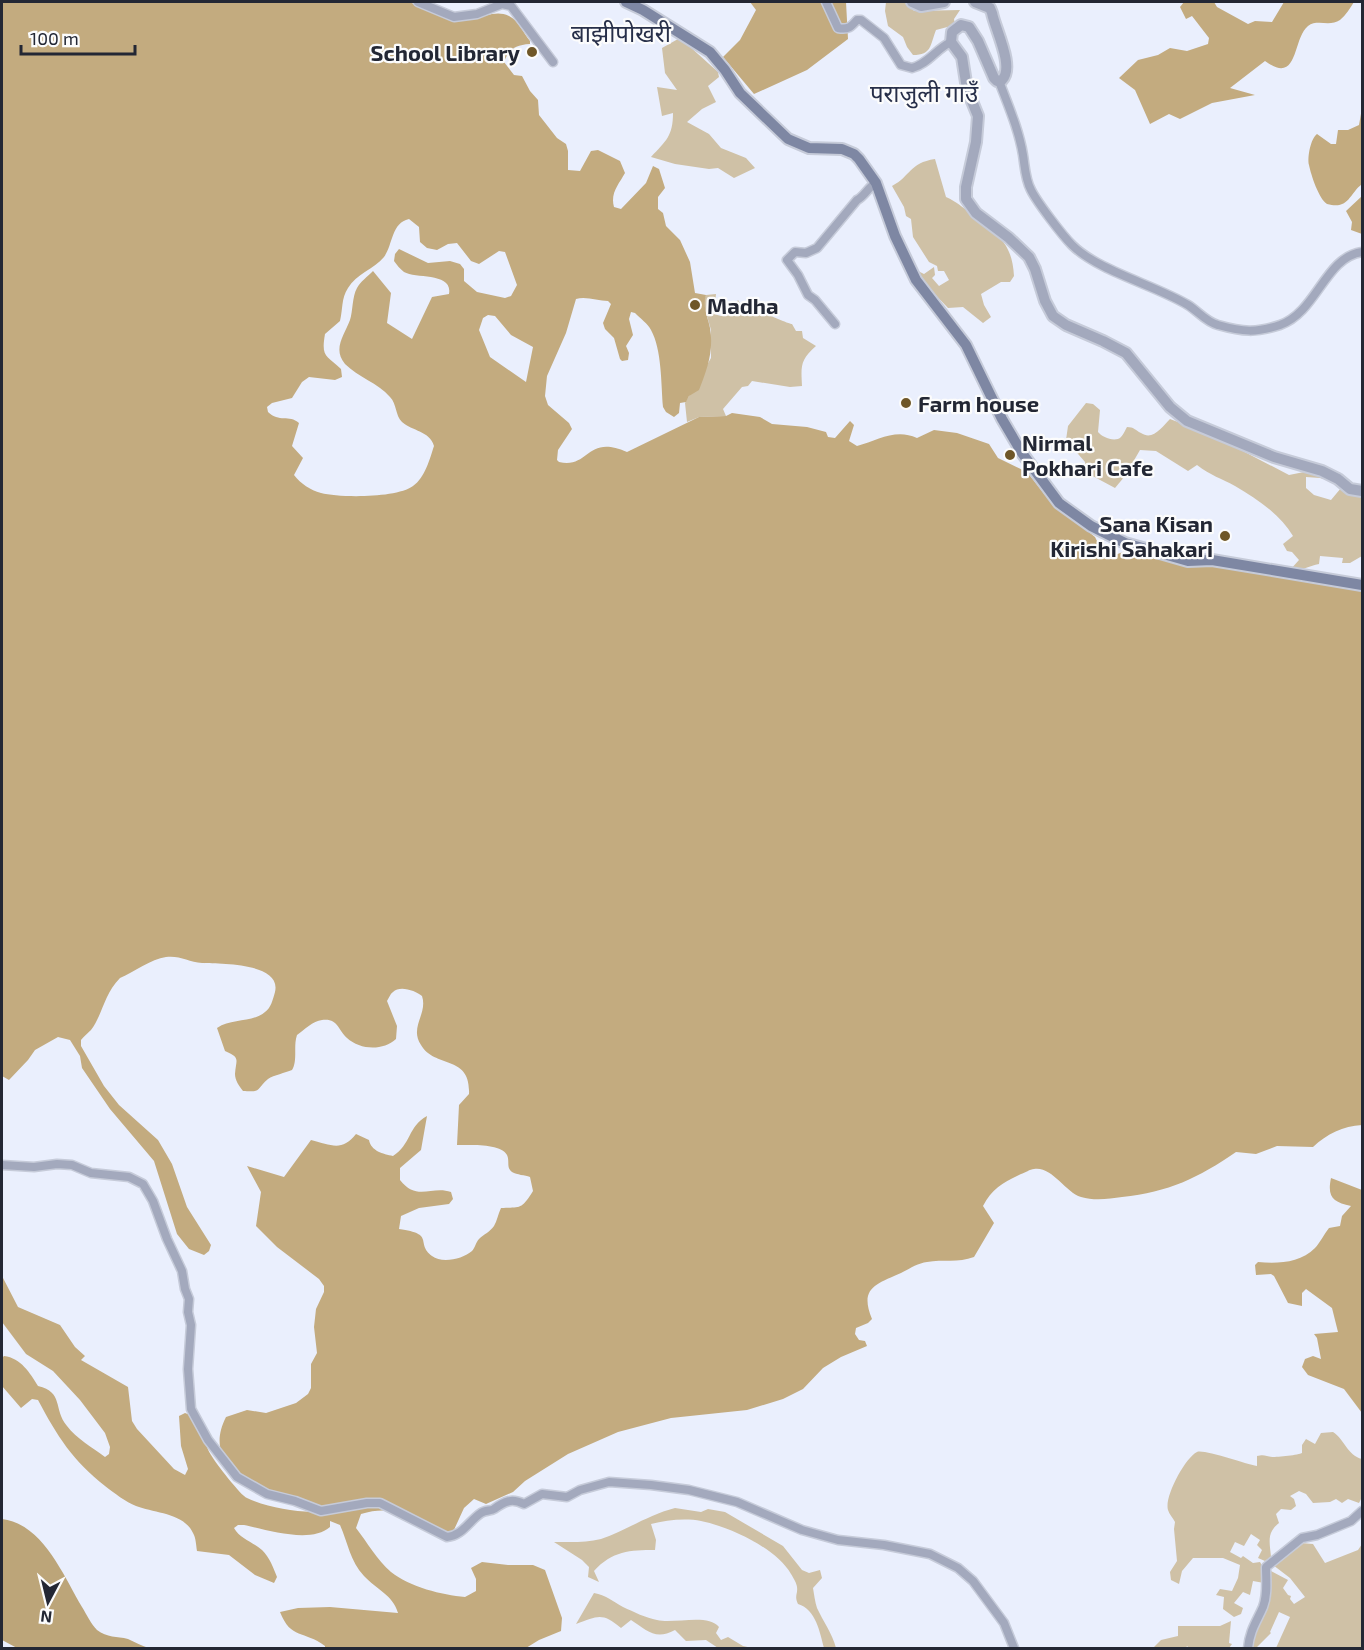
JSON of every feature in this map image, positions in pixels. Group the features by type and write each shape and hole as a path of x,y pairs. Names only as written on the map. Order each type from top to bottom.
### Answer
{"main road":[{"path":"626,2 643,10 710,52 740,93 788,139 809,148 842,149 854,154 876,183 895,236 916,280 966,345 1002,419 1022,453 1059,503 1109,536 1176,558 1194,561 1212,560 1362,585"}],"street":[{"path":"418,2 454,17 477,14 502,4 511,6 553,62"},
{"path":"826,2 838,28 851,27 857,20 861,20 884,38 901,65 912,68 929,60 951,42"},
{"path":"912,2 921,6 944,2"},
{"path":"975,2 990,8 997,27 1007,66 1006,77 999,81"},
{"path":"1362,252 1352,254 1341,261 1295,319 1253,332 1208,321 1191,307 1098,262 1072,245 1031,192 1015,125 999,81 991,74 978,41 969,27 964,25 958,27 951,35 951,42 962,57 967,89 978,116 966,199 976,213 1009,238 1029,257 1053,316 1066,325 1126,353 1170,407 1187,421 1274,457 1322,471 1353,490 1362,491"},
{"path":"835,324 815,300 808,296 798,275 787,260 795,252 806,253 817,248 857,200 862,198 870,186 876,183"},
{"path":"2,1165 34,1167 72,1165 91,1173 129,1177 143,1184 182,1271 189,1299 188,1312 191,1325 188,1369 191,1409 208,1440 237,1477 267,1494 321,1511 380,1503 447,1537 459,1534 481,1513 493,1510 499,1503 515,1500 524,1504 542,1494 567,1497 580,1490 609,1482 689,1490 737,1502 802,1530 838,1540 884,1545 930,1554 958,1568 973,1581 1004,1623 1014,1648"},
{"path":"1248,1648 1255,1619 1263,1606 1266,1594 1266,1567 1302,1539 1351,1521 1362,1511"}],"shaded area":[{"path":"2,2 409,2 457,17 473,18 504,14 512,18 530,44 513,48 504,62 514,75 522,76 538,100 539,115 557,138 566,144 568,170 580,171 591,151 598,150 620,161 625,173 616,189 613,202 614,207 621,209 646,183 653,166 659,169 665,188 658,197 658,209 663,213 666,226 680,240 690,262 695,293 706,295 705,307 711,336 709,360 699,390 689,396 686,402 680,403 679,413 674,417 663,407 659,357 655,338 648,326 631,312 629,319 633,335 626,346 629,353 628,360 622,361 614,338 605,329 603,323 611,304 608,301 576,299 566,333 547,376 545,396 548,405 569,423 572,429 558,450 557,460 559,462 577,461 603,447 627,452 699,417 726,416 732,413 760,417 772,424 807,427 826,432 828,437 835,438 850,421 854,425 849,441 857,446 894,435 902,434 917,438 934,430 957,433 989,444 998,458 1027,472 1049,500 1095,537 1102,551 1115,555 1128,550 1138,550 1199,565 1362,591 1362,1125 1336,1132 1313,1147 1277,1146 1256,1154 1236,1152 1182,1182 1154,1192 1117,1198 1081,1197 1047,1171 1031,1170 994,1190 983,1206 994,1223 974,1257 920,1264 872,1288 869,1294 868,1309 872,1319 856,1328 855,1334 859,1340 865,1341 867,1346 823,1368 803,1389 783,1399 747,1410 671,1418 618,1432 568,1454 525,1481 513,1492 486,1504 474,1499 464,1508 453,1532 428,1526 399,1513 375,1511 361,1514 356,1528 381,1562 391,1572 407,1582 427,1589 465,1597 476,1591 476,1579 471,1568 482,1562 533,1565 545,1570 562,1618 561,1631 526,1648 325,1648 317,1641 289,1627 280,1612 298,1608 330,1607 398,1613 392,1601 359,1570 340,1525 330,1521 330,1527 312,1535 288,1534 244,1525 234,1528 267,1556 277,1577 274,1583 255,1575 229,1555 197,1551 194,1535 183,1521 136,1506 116,1494 94,1477 75,1457 59,1436 38,1400 32,1399 21,1408 2,1386 2,1358 10,1357 28,1371 38,1386 52,1392 63,1420 75,1435 105,1457 109,1454 110,1447 105,1433 80,1400 53,1371 26,1354 2,1322 2,1276 18,1307 60,1325 75,1347 85,1356 81,1360 128,1387 132,1421 174,1469 185,1475 188,1469 181,1446 179,1416 185,1413 199,1425 211,1455 244,1496 287,1510 312,1512 245,1478 231,1467 222,1454 220,1437 226,1417 247,1410 266,1413 296,1403 308,1394 311,1388 311,1364 317,1353 314,1327 316,1309 324,1292 324,1286 319,1279 277,1247 256,1226 261,1192 247,1166 284,1177 311,1140 336,1146 351,1140 356,1134 369,1140 372,1147 378,1151 393,1156 403,1147 416,1125 427,1116 421,1150 400,1168 400,1180 406,1187 419,1192 444,1190 451,1192 453,1199 449,1204 419,1208 401,1216 399,1229 421,1236 427,1251 441,1260 458,1258 472,1251 479,1239 494,1226 501,1208 520,1206 526,1202 533,1191 530,1177 510,1170 508,1157 504,1151 484,1146 457,1145 459,1105 469,1094 468,1081 458,1067 435,1057 421,1045 417,1032 423,1009 422,996 404,989 396,990 391,994 387,1001 397,1026 396,1039 385,1046 372,1048 358,1045 347,1038 335,1023 327,1020 315,1022 297,1035 295,1062 292,1070 273,1076 256,1091 243,1091 235,1076 235,1057 225,1051 217,1028 254,1018 267,1010 275,992 275,982 269,975 248,967 202,963 171,957 160,958 120,978 107,997 95,1024 81,1040 81,1046 104,1086 119,1105 158,1140 172,1164 187,1207 211,1245 209,1251 204,1255 189,1249 177,1234 154,1161 110,1109 82,1068 80,1056 70,1040 58,1037 35,1050 9,1080 2,1076","holes":["409,219 419,227 420,242 427,248 437,250 448,244 457,243 471,261 479,264 499,251 505,252 517,285 511,296 505,298 477,292 464,281 464,269 460,264 450,261 428,263 399,249 394,261 404,272 440,279 449,287 449,294 432,297 412,339 387,323 391,293 373,271 362,281 355,292 350,320 341,342 341,358 350,369 385,392 392,400 402,422 425,434 434,446 421,478 405,490 368,496 341,496 317,492 294,475 303,458 292,446 299,423 295,420 276,417 268,412 267,407 272,403 292,398 302,382 309,377 335,380 342,377 341,369 328,358 324,351 325,334 340,321 344,296 351,283 384,257 399,225","488,315 495,316 511,335 533,347 526,382 490,357 479,330 483,318"]},
{"path":"750,2 846,2 848,39 807,70 754,94 723,57 740,40 756,10"},
{"path":"886,2 908,2 914,11 960,10 954,19 955,25 936,30 927,51 913,55 903,37 888,26"},
{"path":"1184,2 1214,2 1217,7 1248,24 1255,21 1272,22 1284,2 1354,2 1340,20 1308,26 1299,40 1293,58 1284,68 1276,67 1265,61 1230,88 1255,95 1212,103 1180,119 1169,114 1150,124 1135,90 1119,78 1138,60 1158,55 1170,48 1187,51 1208,44 1209,38 1192,16 1186,19 1180,7"},
{"path":"678,39 718,72 719,77 708,86 716,102 702,109 687,122 709,134 721,148 746,158 755,168 734,178 718,168 709,169 675,164 651,157 668,138 672,127 673,113 662,116 657,87 677,90 665,73 662,48"},
{"path":"1362,108 1362,184 1344,203 1327,204 1318,192 1310,169 1311,143 1317,134 1331,144 1336,144 1338,130 1348,130 1359,125"},
{"path":"935,159 946,197 959,204 994,232 1006,245 1013,263 1014,276 1010,282 1001,282 981,294 991,317 983,323 963,307 948,308 927,286 918,271 924,274 934,267 935,275 932,278 939,286 949,280 944,271 938,271 937,266 929,262 913,237 911,219 906,216 904,207 892,186 915,167"},
{"path":"1362,196 1362,234 1351,230 1352,222 1346,211"},
{"path":"716,294 714,314 721,316 734,307 738,300 746,313 752,300 763,312 792,324 796,331 802,331 803,338 816,346 807,355 803,364 802,386 790,387 752,381 748,386 742,387 723,409 726,416 699,417 687,422 685,403 711,358 711,330 703,302 706,295"},
{"path":"1086,403 1093,404 1100,410 1098,432 1109,439 1118,439 1127,427 1145,435 1153,434 1170,419 1214,436 1289,475 1314,470 1338,483 1306,477 1306,488 1314,495 1331,500 1341,488 1362,494 1362,556 1350,563 1342,563 1343,558 1320,556 1319,564 1301,570 1290,570 1299,560 1292,552 1287,551 1283,544 1293,536 1275,514 1243,491 1197,465 1188,471 1156,451 1140,450 1115,488 1087,473 1085,462 1066,440 1068,426"},
{"path":"1331,1178 1362,1190 1362,1413 1344,1389 1308,1375 1302,1367 1305,1359 1313,1356 1321,1359 1317,1338 1314,1334 1338,1332 1332,1308 1306,1289 1302,1293 1302,1306 1288,1303 1274,1276 1271,1274 1256,1275 1255,1265 1258,1262 1273,1263 1302,1257 1315,1248 1329,1228 1340,1226 1342,1216 1351,1206 1333,1198 1330,1190"},
{"path":"1333,1432 1349,1451 1362,1459 1362,1497 1359,1503 1348,1499 1342,1503 1336,1499 1330,1502 1313,1503 1306,1494 1299,1491 1290,1496 1294,1499 1296,1506 1291,1510 1281,1509 1276,1514 1279,1523 1270,1534 1271,1557 1265,1561 1258,1558 1262,1550 1257,1545 1260,1540 1251,1534 1244,1546 1235,1542 1230,1552 1241,1558 1243,1556 1253,1563 1260,1562 1263,1567 1264,1583 1253,1581 1250,1595 1243,1592 1234,1603 1243,1608 1241,1614 1234,1617 1223,1609 1224,1597 1216,1595 1220,1589 1232,1591 1238,1578 1240,1565 1223,1558 1193,1558 1182,1571 1179,1584 1171,1580 1170,1572 1177,1561 1175,1522 1169,1511 1169,1496 1176,1478 1192,1456 1197,1452 1208,1453 1257,1466 1257,1456 1275,1457 1300,1454 1306,1439 1315,1444 1321,1433"},
{"path":"675,1508 701,1512 708,1509 725,1512 783,1546 802,1570 809,1573 820,1570 822,1578 813,1588 815,1601 836,1648 824,1648 813,1616 798,1604 796,1584 784,1565 764,1547 725,1528 689,1520 651,1524 656,1540 655,1550 629,1551 608,1559 594,1571 599,1582 588,1577 589,1567 582,1560 554,1542 584,1542 601,1539"},
{"path":"2,1519 29,1530 40,1541 59,1566 97,1630 149,1648 17,1648 2,1640"},
{"path":"1301,1543 1313,1544 1325,1563 1358,1550 1362,1544 1362,1648 1276,1648 1290,1617 1279,1612 1271,1633 1256,1648 1251,1648 1269,1570 1288,1580 1283,1588 1291,1596 1290,1599 1294,1604 1305,1597 1290,1578 1273,1565"},
{"path":"594,1593 653,1619 699,1620 714,1623 719,1627 716,1633 721,1640 728,1637 743,1646 752,1648 718,1648 706,1640 686,1641 675,1630 662,1634 652,1633 631,1620 621,1628 600,1617 576,1624"},
{"path":"1231,1621 1229,1643 1232,1644 1229,1648 1189,1648 1187,1646 1186,1648 1153,1648 1161,1640 1178,1636 1178,1626 1220,1626"}],"place":[{"name":"School Library","path":"532,52"},
{"name":"Madha","path":"695,305"},
{"name":"Farm house","path":"906,403"},
{"name":"Nirmal Pokhari Cafe","path":"1010,455"},
{"name":"Sana Kisan Kirishi Sahakari","path":"1225,536"}],"district":[{"name":"बाझीपोखरी","path":"621,32"},
{"name":"पराजुली गाउँ","path":"924,92"}]}
